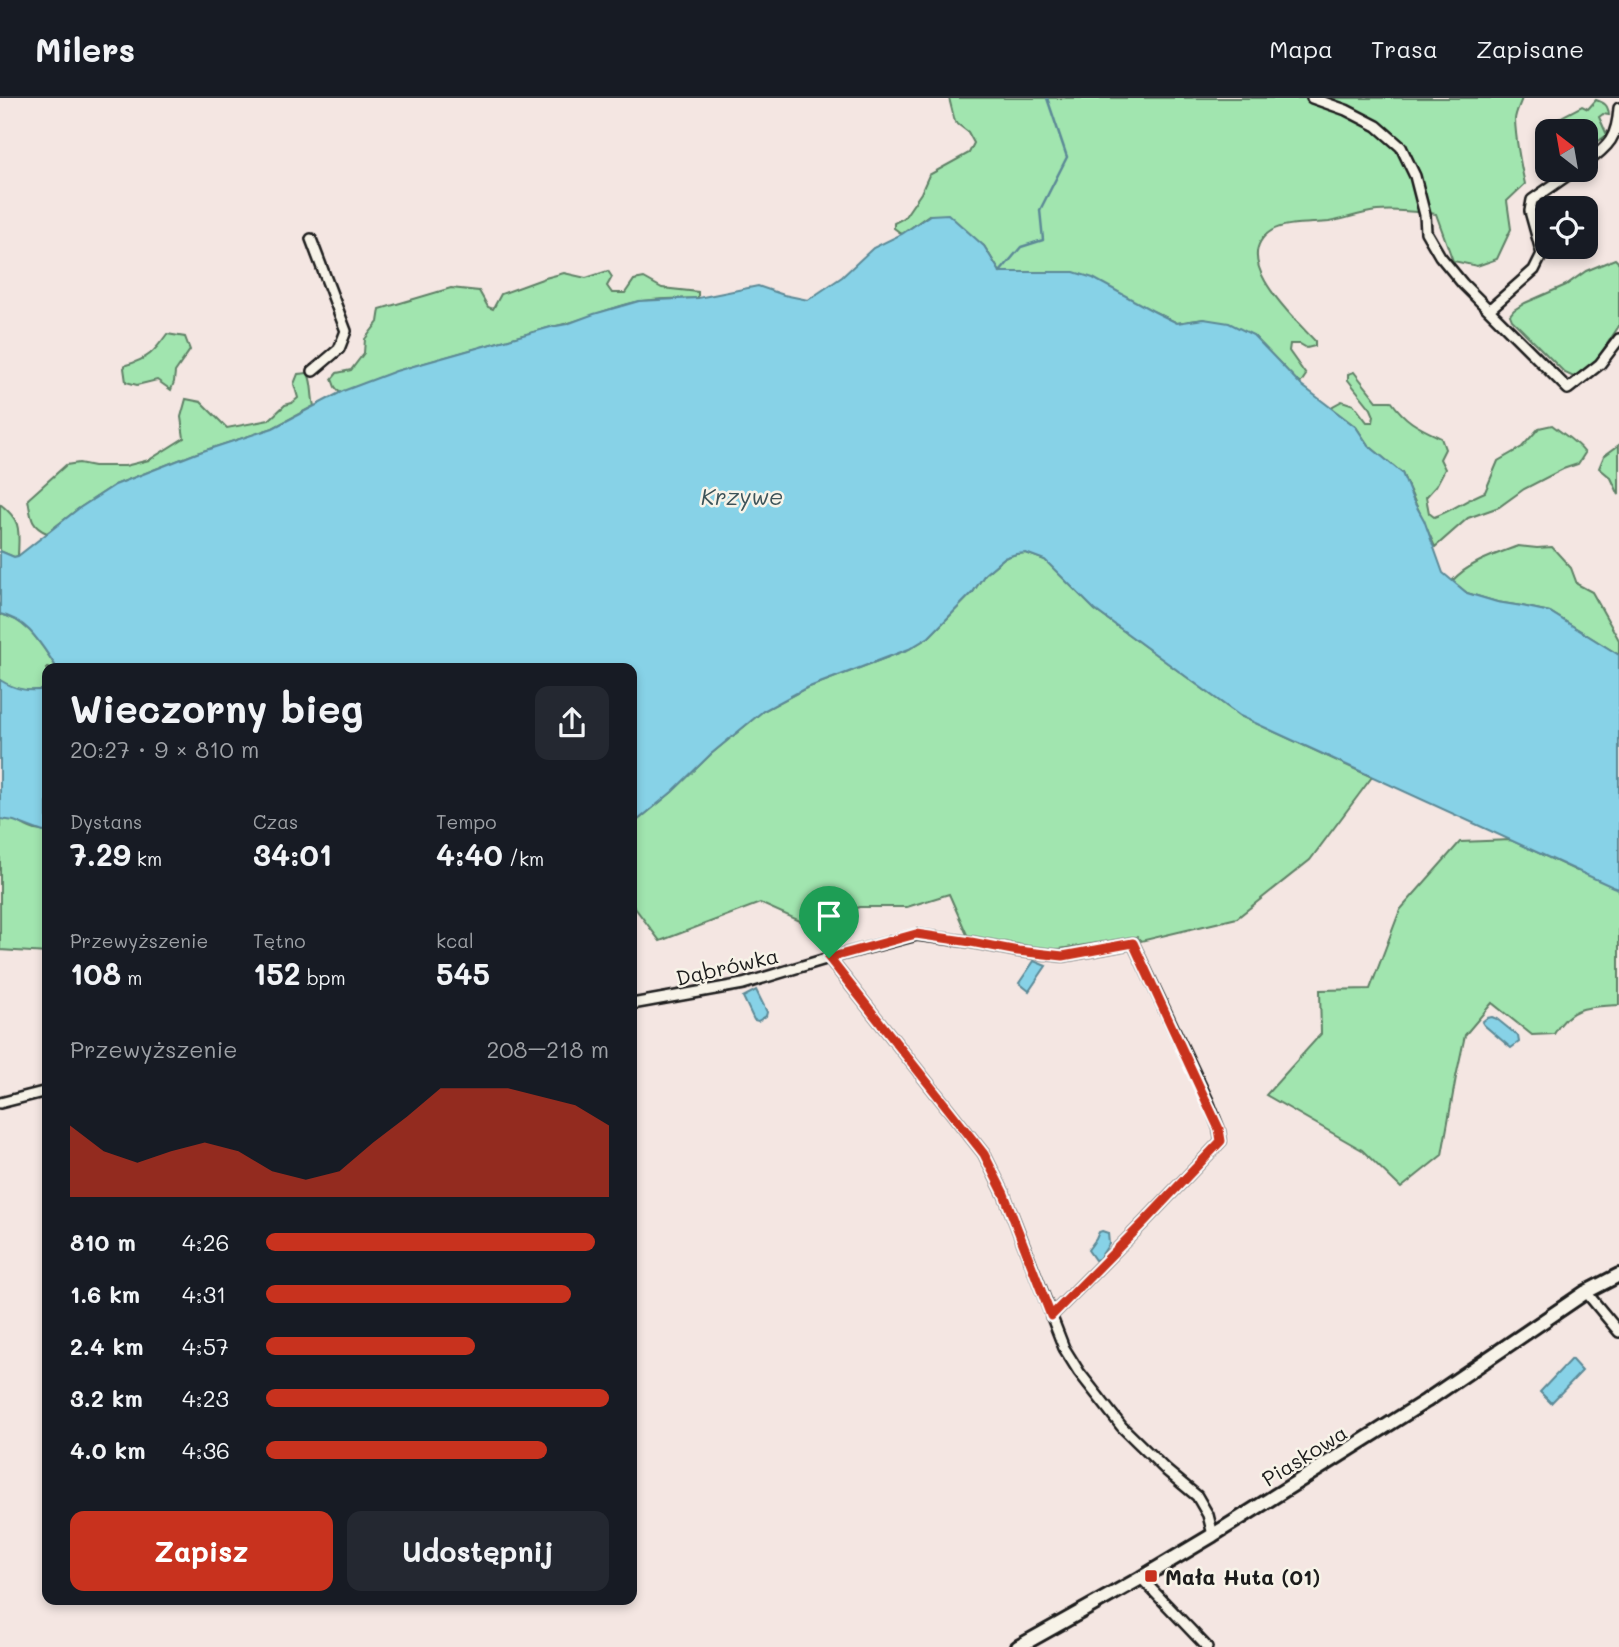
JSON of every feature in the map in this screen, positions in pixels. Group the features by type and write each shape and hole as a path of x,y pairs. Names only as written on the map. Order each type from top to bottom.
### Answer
{"street":[{"path":"1312,98 1346,110 1377,126 1401,147 1415,176 1425,215 1426,232 1440,256 1463,284 1568,389 1600,364 1619,339"},
{"path":"1598,154 1609,145 1618,124 1619,108"},
{"path":"1490,309 1534,270 1542,254 1530,211 1532,200 1558,182"},
{"path":"311,239 346,331 339,349 313,371"},
{"name":"Dąbrówka","path":"637,1003 743,984 916,934 1063,956 1133,943 1208,1101 1221,1141 1051,1316"},
{"path":"829,958 984,1154 1004,1194 1064,1348 1079,1372 1122,1427 1197,1496 1208,1515 1213,1535"},
{"path":"0,1102 42,1092"},
{"name":"Piaskowa","path":"1018,1647 1213,1535 1426,1401 1586,1292 1619,1275"},
{"path":"1586,1292 1619,1332"},
{"path":"1141,1578 1207,1647"}],"green space":[{"path":"949,98 1522,98 1515,120 1525,184 1507,201 1511,229 1497,259 1477,266 1453,261 1436,214 1377,211 1329,222 1283,226 1271,231 1260,243 1257,257 1261,272 1281,304 1315,341 1315,346 1307,348 1300,344 1290,344 1289,351 1306,375 1300,384 1253,335 1204,319 1177,323 1155,312 1027,272 1000,272 984,246 929,215 902,234 894,228 894,223 904,218 921,193 929,175 969,153 974,143 968,132 955,122"},
{"path":"1596,100 1604,103 1608,109 1609,115 1603,114 1599,117 1607,135 1598,141 1598,119 1557,119 1582,106 1588,109"},
{"path":"1615,259 1619,263 1619,326 1597,359 1576,378 1565,373 1510,315 1525,303"},
{"path":"608,271 612,277 607,286 612,293 625,293 634,280 644,278 662,288 698,292 698,298 637,302 397,371 340,393 335,387 332,379 337,373 351,370 364,353 365,339 378,322 380,309 451,288 479,291 488,307 493,309 501,294 545,278 564,273 586,278"},
{"path":"167,334 185,337 190,350 175,372 171,390 157,380 137,385 126,382 126,365 150,354"},
{"path":"1354,372 1377,401 1391,401 1413,423 1441,438 1445,449 1440,459 1445,469 1426,497 1429,513 1434,517 1485,492 1498,461 1522,447 1539,428 1552,425 1585,453 1578,464 1524,489 1499,507 1468,518 1435,547 1402,473 1368,445 1356,427 1332,409 1342,401 1354,405 1367,422 1373,422 1371,409 1348,380 1348,374"},
{"path":"308,373 314,406 273,428 197,453 115,485 47,533 34,524 28,499 66,465 79,463 125,466 149,460 184,438 181,417 186,399 201,402 227,428 269,420 285,405 298,398 294,384 298,374"},
{"path":"1619,445 1619,495 1611,478 1599,468 1604,456"},
{"path":"0,504 16,521 18,556 0,551"},
{"path":"1518,546 1552,547 1571,568 1577,584 1592,592 1619,640 1619,655 1550,612 1467,593 1452,581 1474,564"},
{"path":"1026,553 1045,560 1095,610 1240,716 1372,777 1310,860 1237,918 1141,941 1137,937 1053,950 968,937 949,894 907,907 859,907 811,926 760,903 660,941 637,911 637,821 763,711 804,689 909,649 929,637 973,592 985,574 1004,558"},
{"path":"0,614 26,627 54,663 42,663 42,689 25,690 4,683 0,685"},
{"path":"0,808 28,827 42,831 42,953 0,950"},
{"path":"1511,840 1577,871 1619,872 1619,1005 1581,1009 1567,1018 1554,1034 1532,1035 1492,1003 1465,1035 1442,1155 1401,1188 1362,1150 1266,1095 1321,1034 1320,990 1370,989 1400,910 1460,842"}],"water":[{"name":"Krzywe","path":"948,214 984,246 1000,272 1074,272 1093,278 1177,323 1204,319 1229,323 1253,335 1300,384 1356,427 1368,445 1402,473 1424,520 1443,573 1467,593 1550,612 1619,655 1619,889 1240,716 1095,610 1045,560 1026,553 1004,558 985,574 973,592 929,637 909,649 804,689 763,711 637,821 637,663 54,663 26,627 0,614 0,551 18,556 78,509 115,485 197,453 273,428 343,391 396,371 567,324 639,301 698,298 758,286 808,300 842,277 873,248 902,234 930,215"},
{"path":"0,680 23,689 42,689 42,832 14,821 0,819"},
{"path":"1034,961 1046,966 1029,991 1019,983"},
{"path":"756,990 767,1012 766,1016 758,1021 754,1020 743,997"},
{"path":"1492,1017 1518,1036 1519,1042 1511,1048 1484,1025 1482,1022"},
{"path":"1102,1231 1108,1233 1109,1244 1099,1259 1095,1260 1088,1250"},
{"path":"1571,1359 1582,1371 1551,1403 1540,1392"}],"waterway":[{"path":"1000,272 1021,247 1043,240 1040,210 1067,157 1047,98"}],"place":[{"name":"Mała Huta (01)","path":"1151,1576"}],"route":[{"path":"916,934 1063,956 1133,943 1208,1101 1221,1141 1051,1316 1004,1194 984,1154 829,958 916,934"}]}
